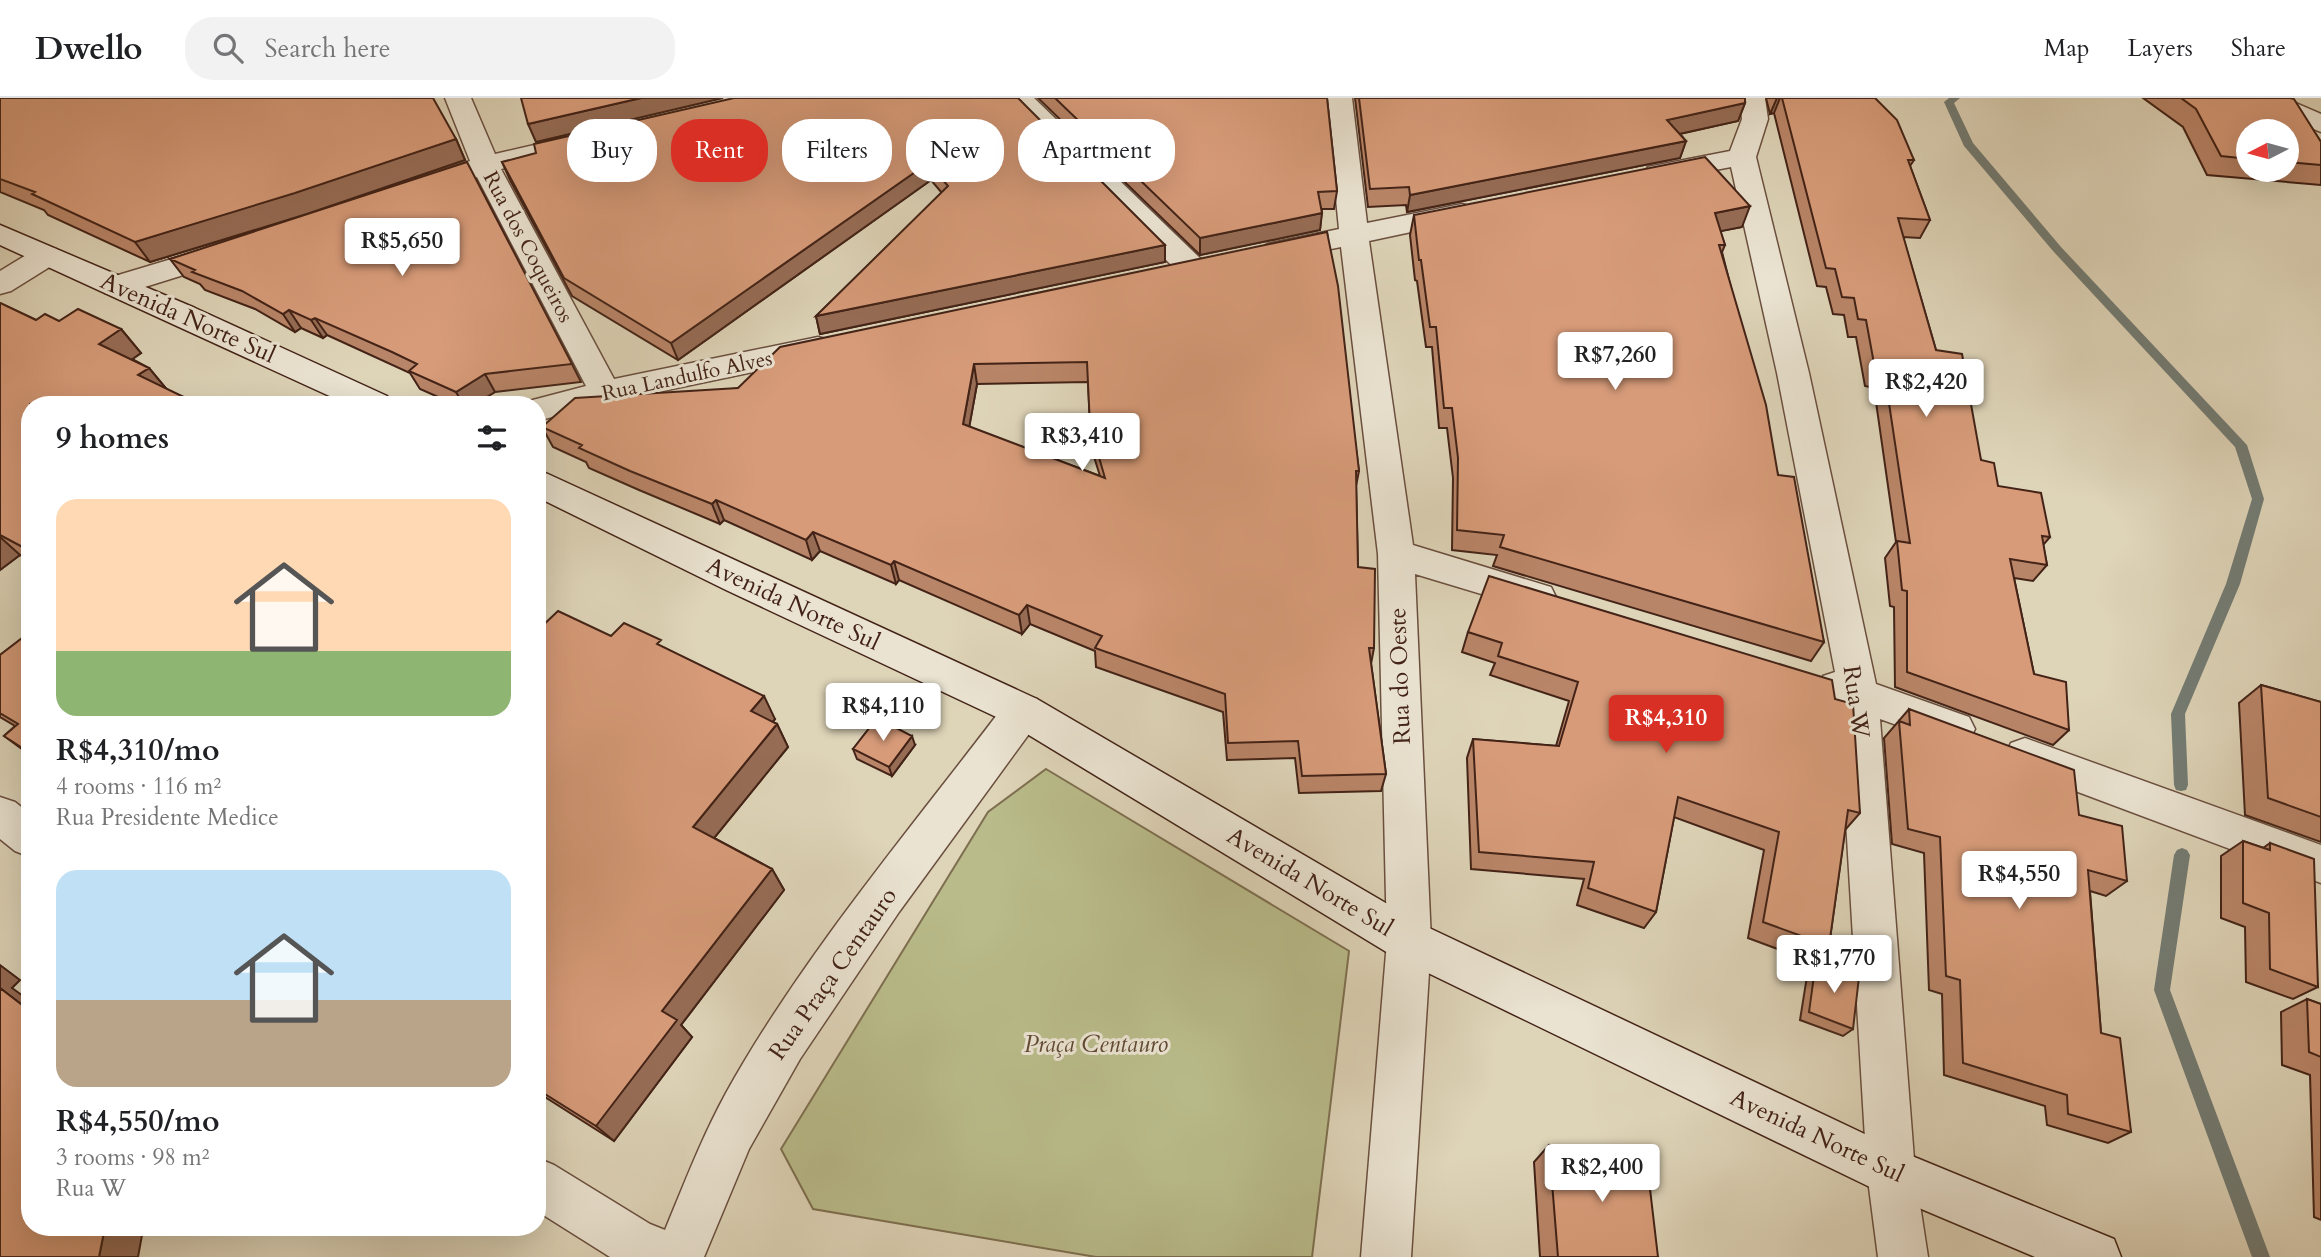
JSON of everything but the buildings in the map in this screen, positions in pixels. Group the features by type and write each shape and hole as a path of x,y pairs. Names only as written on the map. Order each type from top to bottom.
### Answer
{"street":[{"name":"Rua dos Coqueiros","path":"458,98 485,165 605,392"},
{"path":"1019,98 1206,266 1488,208"},
{"name":"Rua do Oeste","path":"1339,98 1396,554 1409,941 1386,1257"},
{"path":"1635,178 1742,157 1750,129 1758,116 1752,98"},
{"path":"2262,98 2321,124"},
{"path":"395,196 485,165 567,146"},
{"name":"Rua W","path":"1742,157 1793,373 1858,693 1891,1172 1903,1257"},
{"name":"Avenida Norte Sul","path":"0,234 357,396"},
{"path":"116,286 255,242"},
{"path":"0,284 46,256"},
{"name":"Rua Landulfo Alves","path":"546,408 605,392 852,341"},
{"name":"Avenida Norte Sul","path":"546,486 1023,711 1409,941 1891,1172 2096,1257"},
{"path":"1396,554 1568,606"},
{"path":"1805,677 1858,693 2321,864"},
{"name":"Rua Praça Centauro","path":"648,1254 716,1165 752,1094 833,968 1023,711"},
{"path":"0,815 21,831"},
{"path":"546,1188 648,1254"}],"green space":[{"name":"Praça Centauro","path":"1046,769 1349,951 1312,1257 1096,1257 813,1209 781,1149 988,812"}],"waterway":[{"path":"1955,98 1949,102 1968,144 2057,249 2241,445 2258,499 2233,584 2178,714 2181,785"},
{"path":"2182,855 2162,990 2261,1257"}]}
